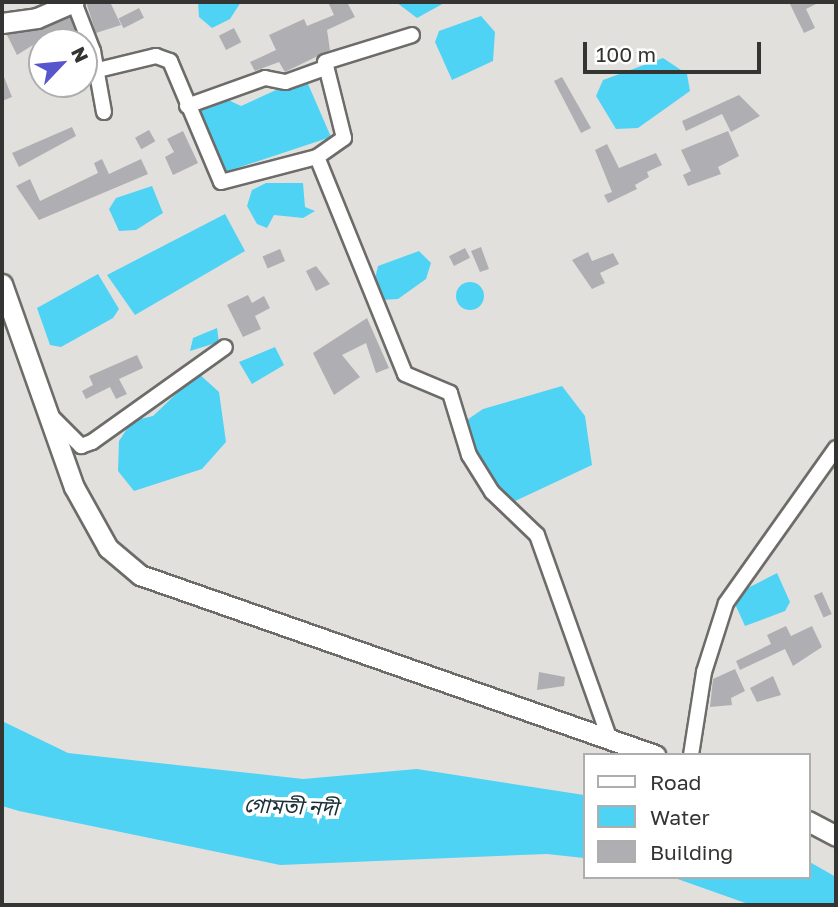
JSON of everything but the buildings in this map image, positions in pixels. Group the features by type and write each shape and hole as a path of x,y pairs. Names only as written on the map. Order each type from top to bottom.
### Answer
{"street":[{"path":"2,23 37,18 74,2 83,28"},
{"path":"187,106 265,78 286,82 325,68 352,52 412,35"},
{"path":"98,70 163,56 221,182 317,157 344,138 325,68"},
{"path":"98,76 104,112"},
{"path":"317,157 405,374 450,393 469,455 492,492 537,536 609,737"},
{"path":"2,285 97,533 140,575 650,753"},
{"path":"52,417 81,446 92,442 225,346"},
{"path":"691,753 704,672 726,603 836,448"},
{"path":"810,822 835,833"}],"water":[{"path":"198,2 241,2 230,19 212,28 199,17"},
{"path":"396,2 446,2 417,18"},
{"path":"481,16 495,32 493,61 452,80 435,42 439,31"},
{"path":"663,58 687,74 690,91 638,128 616,129 596,96 603,80"},
{"path":"305,77 331,137 219,174 191,109 222,97 241,106"},
{"path":"266,183 303,183 305,207 315,211 303,218 274,215 267,228 257,224 247,206 252,190"},
{"path":"152,186 163,213 136,230 119,231 109,209 116,198"},
{"path":"225,214 245,251 135,315 107,275"},
{"path":"419,251 431,263 426,279 398,299 382,300 374,283 378,266"},
{"path":"98,274 119,309 113,318 61,347 50,345 37,308"},
{"path":"470,282 480,286 484,296 480,306 470,310 460,306 456,296 460,286"},
{"path":"217,328 219,342 190,351 193,338"},
{"path":"275,347 284,365 252,384 239,362"},
{"path":"198,373 219,392 226,442 202,469 134,491 118,471 119,441 132,421 153,416"},
{"path":"562,386 585,416 592,465 513,502 487,482 464,422 483,409"},
{"path":"777,573 790,602 785,611 745,626 735,604 742,591"},
{"name":"গোমতী নদী","path":"2,721 68,753 303,779 417,769 582,795 582,858 547,854 280,865 2,806"},
{"path":"810,862 836,877 836,905 751,905 678,879 810,879"}]}
